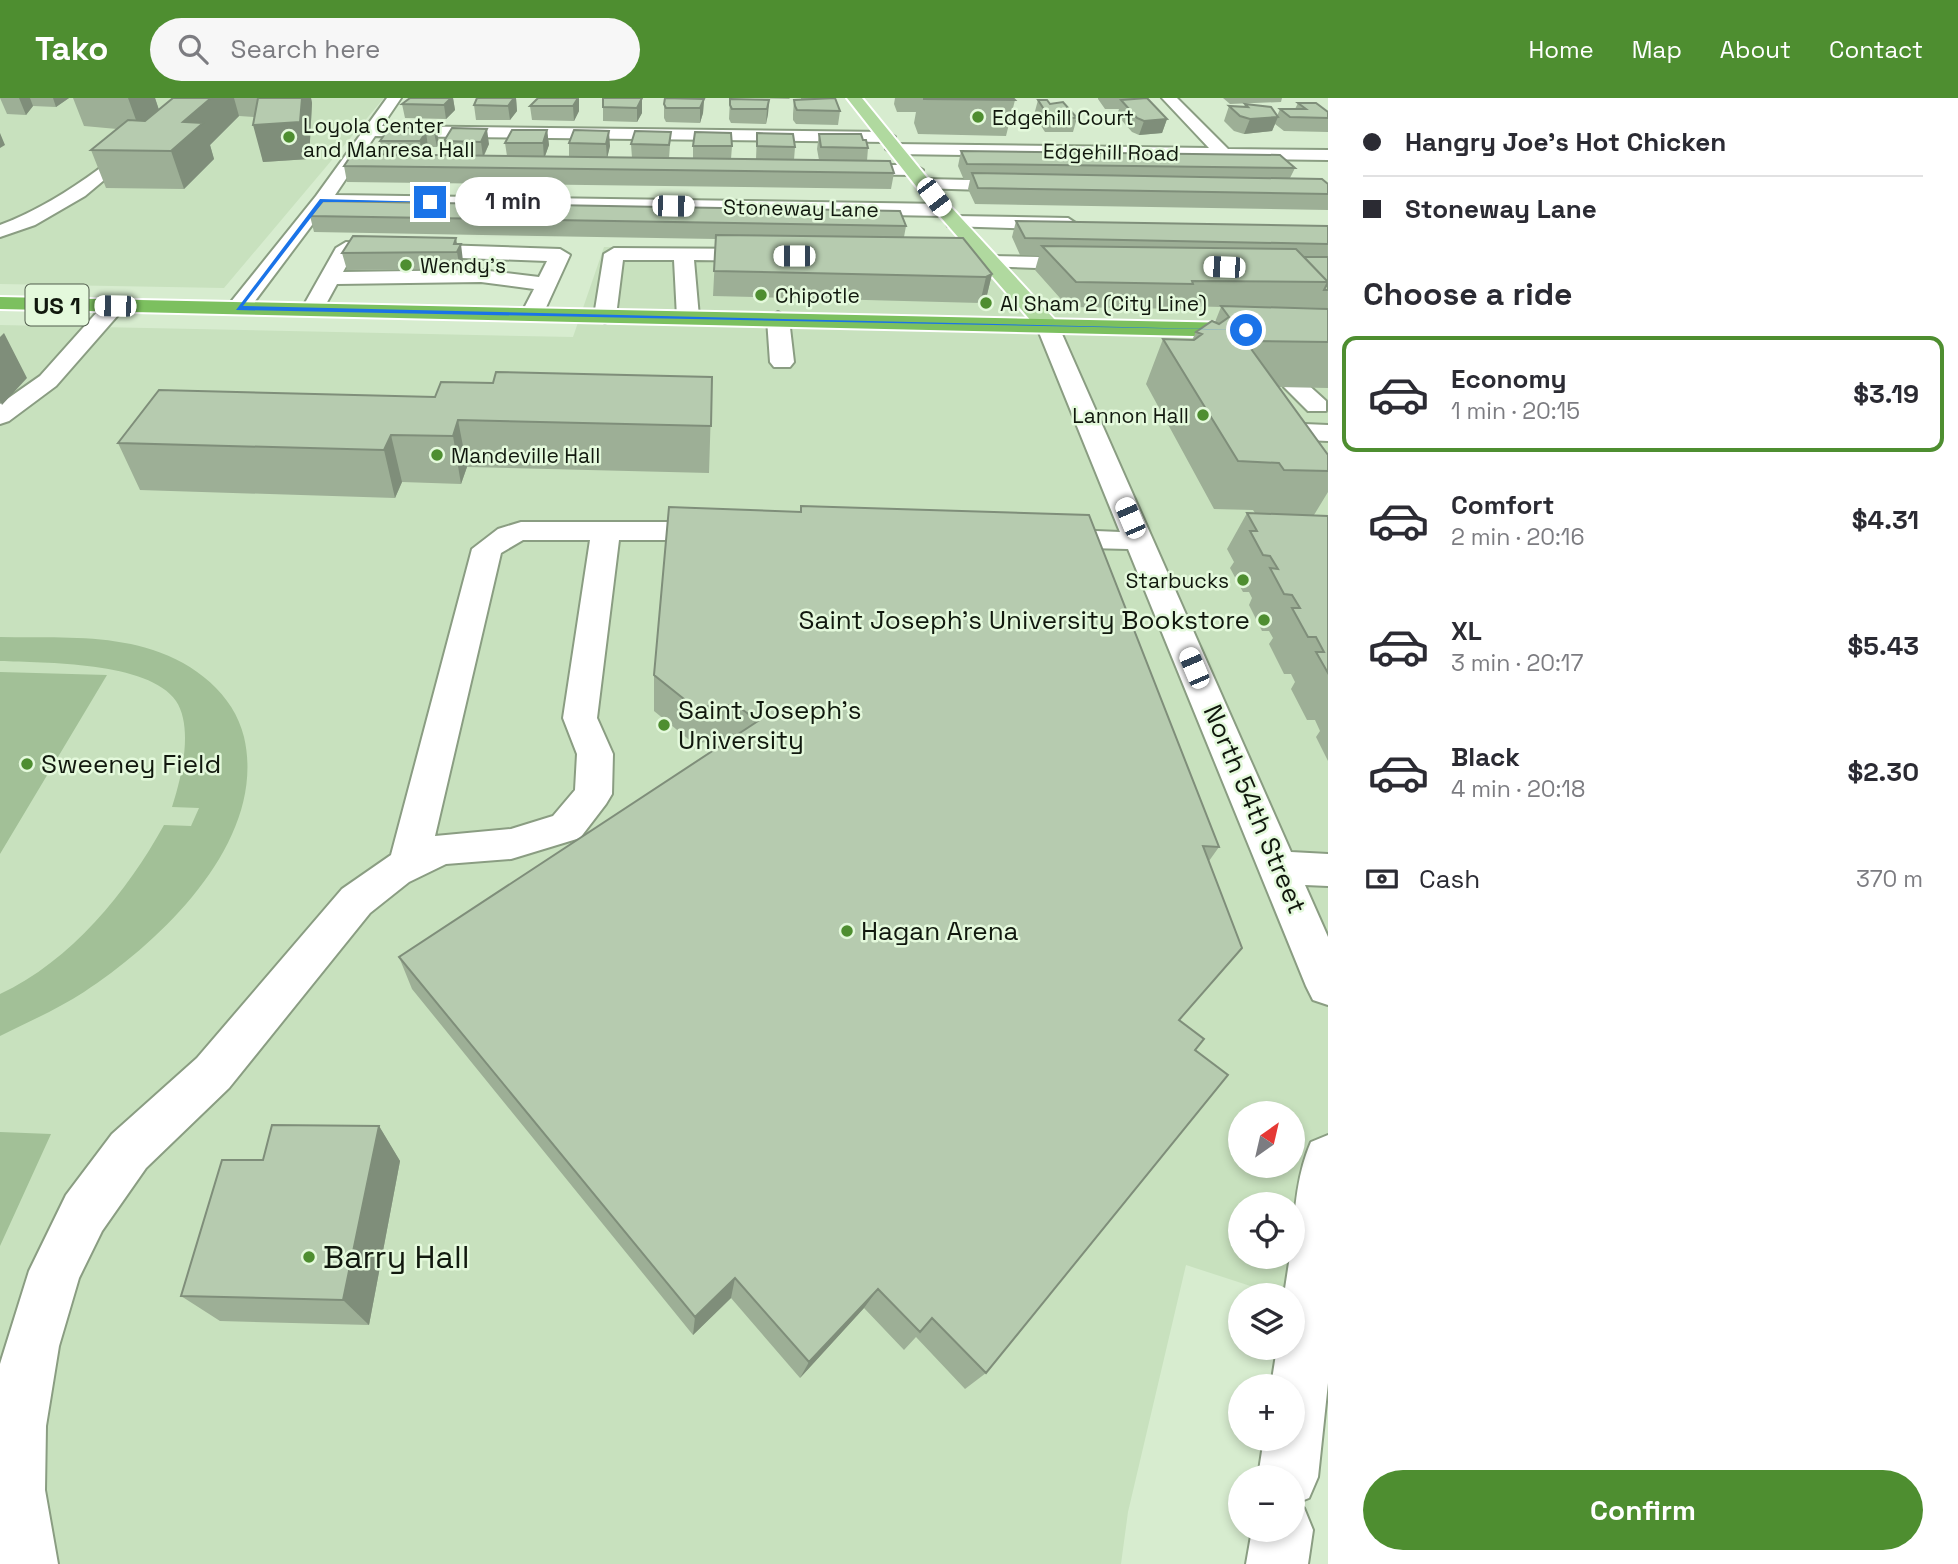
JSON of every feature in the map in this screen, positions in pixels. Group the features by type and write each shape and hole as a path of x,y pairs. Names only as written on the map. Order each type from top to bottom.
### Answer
{"highway":[{"name":"US 1","path":"0,303 1328,332"}],"main road":[{"path":"854,98 949,216 1047,324"}],"street":[{"path":"0,231 34,221 67,203 195,98"},
{"path":"238,308 322,200 394,98"},
{"path":"1169,98 1223,153"},
{"name":"Edgehill Road","path":"370,131 1328,155"},
{"path":"1294,154 1311,169"},
{"path":"348,163 372,163"},
{"path":"819,169 1035,186"},
{"name":"Stoneway Lane","path":"322,200 949,216 1091,224"},
{"path":"312,310 346,248 560,255 532,314"},
{"path":"331,278 481,276 524,270 531,263 520,256 498,253"},
{"path":"605,316 614,254 780,256"},
{"path":"684,254 688,317"},
{"path":"958,257 1111,264"},
{"path":"481,276 546,284"},
{"path":"0,416 48,381 115,306"},
{"path":"778,319 782,362"},
{"name":"North 54th Street","path":"1047,324 1328,986"},
{"path":"1296,387 1323,407 1269,434 1328,433"},
{"path":"408,865 487,549 508,535 522,531 746,531"},
{"path":"27,1564 16,1490 17,1426 31,1346 55,1271 84,1213 130,1151 213,1073 356,901 408,865 441,849 511,844 566,827 593,794 595,754 580,719 607,531"},
{"path":"1026,537 1140,541"},
{"path":"1279,867 1328,870"},
{"path":"1305,1381 1319,1315 1328,1159"},
{"path":"1277,1564 1280,1542"}],"shaded area":[{"path":"0,98 384,98 224,288 0,284"},
{"name":"Saint Joseph's University","path":"604,247 963,252 972,264 1328,275 1328,1311 1305,1300 1305,1283 1241,1283 1186,1265 1128,1512 1121,1564 0,1564 0,325 573,337"},
{"path":"0,637 116,641 153,650 183,663 222,694 239,721 244,737 247,775 240,813 224,850 202,884 175,916 114,971 84,992 0,1036 0,994 26,980 73,944 115,899 164,825 191,826 199,808 172,807 182,768 184,725 176,701 162,688 143,678 120,671 67,664 0,661"},
{"name":"Sweeney Field","path":"0,672 107,675 0,854"},
{"path":"0,1132 51,1134 0,1246"}],"building":[{"path":"173,98 211,98 183,122 203,123 171,151 91,150 128,120 145,121"},
{"path":"258,98 302,98 300,122 253,125"},
{"path":"410,98 451,98 444,105 402,104"},
{"path":"477,98 514,98 508,106 474,105"},
{"path":"538,98 578,98 573,106 530,106"},
{"path":"603,98 642,98 637,108 603,107"},
{"path":"665,98 704,99 700,108 666,108"},
{"path":"835,98 840,111 797,110 794,100"},
{"path":"1013,98 1015,100 924,99"},
{"path":"1147,98 1167,119 1144,121 1137,118 1121,100"},
{"path":"730,99 769,100 767,109 732,109"},
{"path":"1038,100 1047,100 1050,104 1063,102 1077,118 1049,117"},
{"path":"1298,103 1316,103 1328,112 1328,118 1290,117 1280,109 1306,109"},
{"path":"1245,104 1271,107 1278,117 1250,119 1240,116 1229,106 1248,107"},
{"path":"389,128 436,128 434,132 426,132 420,141 380,141"},
{"path":"452,128 487,129 481,142 444,141"},
{"path":"512,130 547,130 543,143 505,143"},
{"path":"574,130 609,131 606,144 569,143"},
{"path":"635,131 671,132 669,145 631,144"},
{"path":"695,132 731,133 732,146 693,146"},
{"path":"757,133 793,134 795,147 757,146"},
{"path":"819,134 861,134 868,148 821,147"},
{"path":"961,151 1280,155 1295,168 967,164"},
{"path":"352,154 890,161 894,173 344,166"},
{"path":"972,173 1322,179 1328,184 1328,194 978,188"},
{"path":"323,201 900,211 906,226 310,216"},
{"path":"1016,221 1328,226 1328,244 1025,238"},
{"path":"716,235 963,238 992,274 986,277 714,271"},
{"path":"353,236 456,238 454,244 461,244 457,252 342,253"},
{"path":"1042,246 1296,249 1328,282 1076,282"},
{"path":"1304,257 1328,257 1328,282"},
{"path":"1221,306 1328,309 1328,342 1257,341 1249,346 1328,455 1328,471 1284,470 1279,463 1238,461 1163,339 1194,340 1202,334 1196,332 1212,321 1219,324 1229,317"},
{"path":"496,372 712,377 711,426 458,420 453,436 391,435 384,450 118,443 159,390 435,397 441,382 493,383"},
{"name":"Hagan Arena","path":"801,506 1089,515 1219,847 1203,846 1242,948 1179,1020 1204,1039 1195,1050 1228,1075 986,1373 932,1318 920,1332 878,1289 809,1362 735,1278 695,1317 399,957 758,721 736,705 694,707 654,675 669,507 801,512"},
{"path":"1247,513 1328,516 1328,673 1316,652 1324,652 1316,637 1308,637 1292,608 1300,608 1292,595 1284,594 1270,568 1278,569 1270,556 1263,555 1250,531 1257,531"},
{"path":"272,1125 379,1126 343,1300 181,1296 222,1160 263,1160"}],"place":[{"name":"Edgehill Court","path":"978,117"},
{"name":"Loyola Center and Manresa Hall","path":"289,137"},
{"name":"Wendy's","path":"406,265"},
{"name":"Chipotle","path":"761,295"},
{"name":"Al Sham 2 (City Line)","path":"986,303"},
{"name":"Lannon Hall","path":"1203,415"},
{"name":"Mandeville Hall","path":"437,455"},
{"name":"Starbucks","path":"1243,580"},
{"name":"Saint Joseph's University Bookstore","path":"1264,620"},
{"name":"Saint Joseph's University","path":"664,725"},
{"name":"Sweeney Field","path":"27,764"},
{"name":"Hagan Arena","path":"847,931"},
{"name":"Barry Hall","path":"309,1257"}],"route":[{"path":"430,202 322,200 238,308 1246,330"}]}
